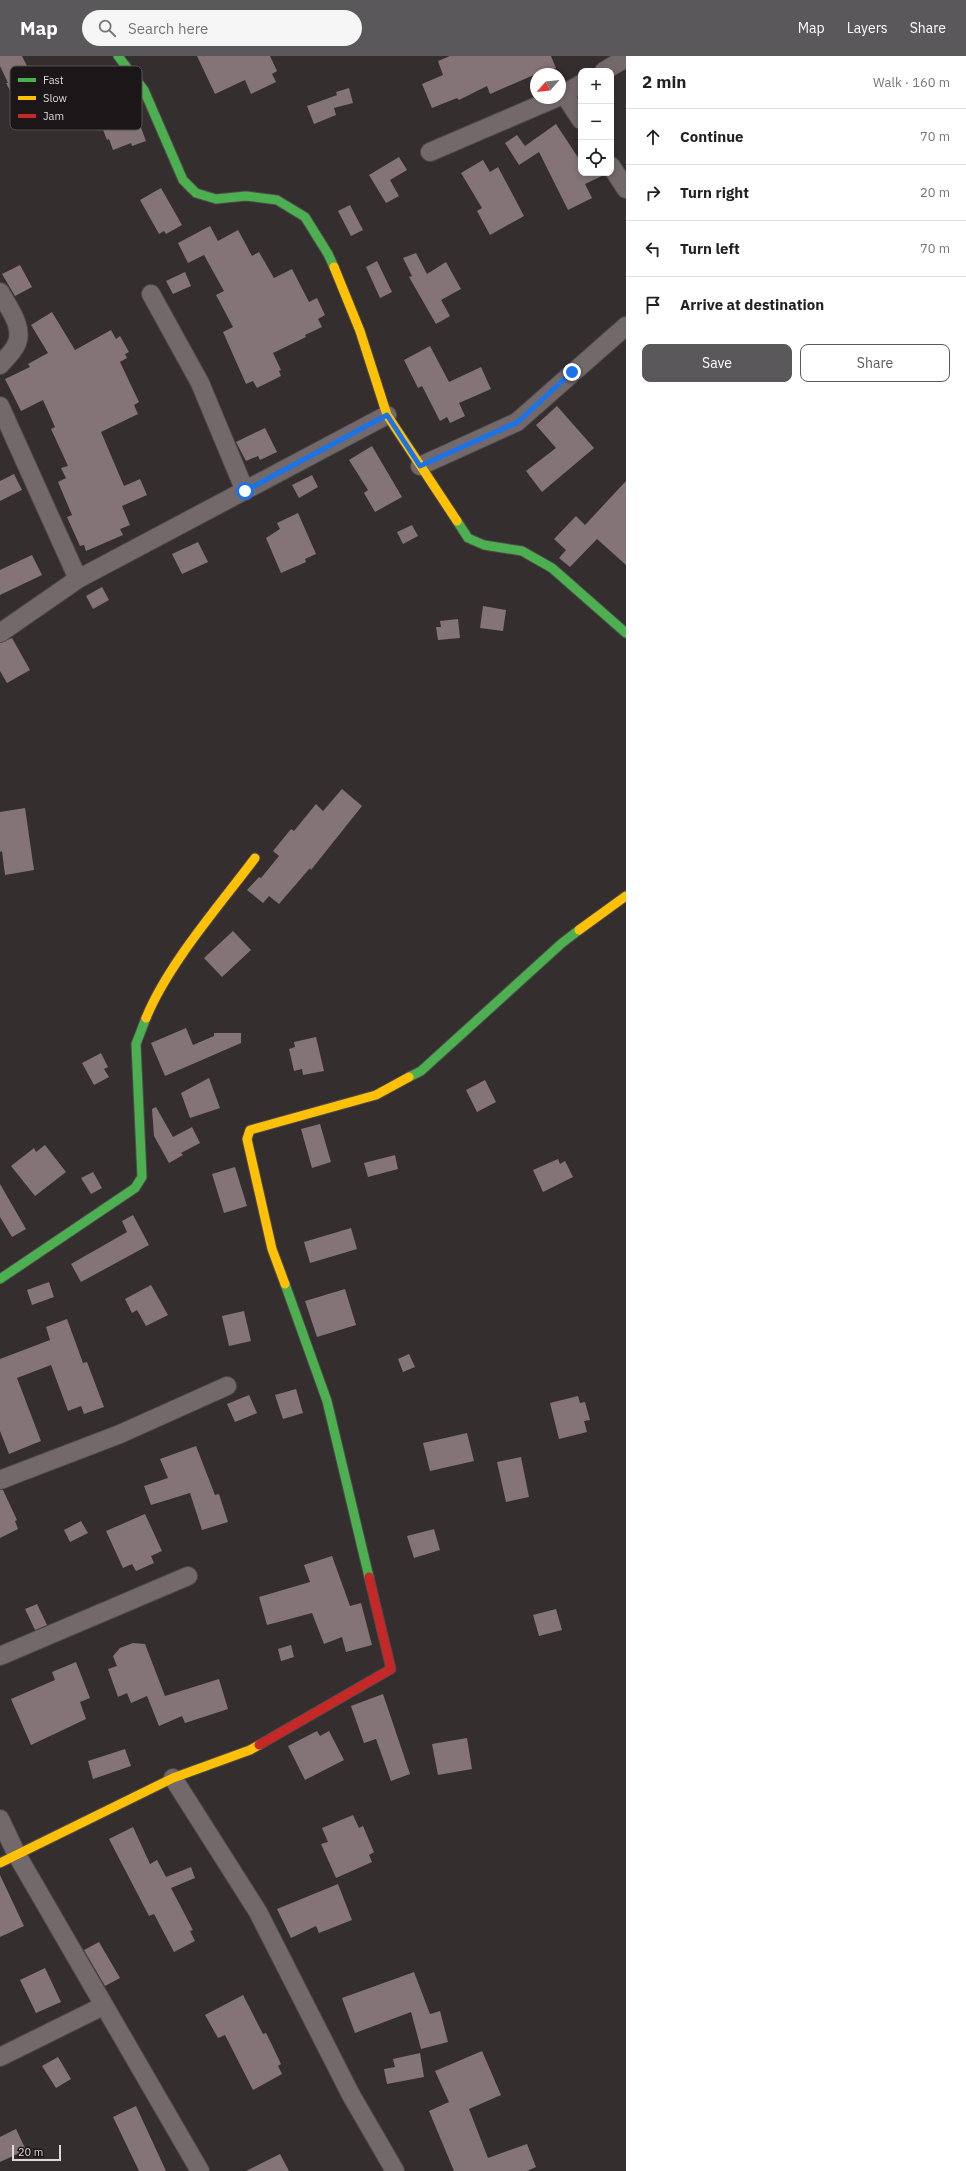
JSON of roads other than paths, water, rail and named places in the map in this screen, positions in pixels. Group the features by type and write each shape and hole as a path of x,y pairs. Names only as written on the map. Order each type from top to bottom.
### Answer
{"street":[{"path":"118,56 126,66"},
{"path":"609,68 626,58"},
{"path":"566,93 578,86"},
{"path":"142,87 184,180 196,193 216,199 246,196 277,200 305,217 328,254 360,331 387,415 468,538 484,545 522,550 552,568 626,633"},
{"path":"566,103 578,117"},
{"path":"430,152 541,104"},
{"path":"614,171 626,189"},
{"path":"0,292 17,323 19,335 16,345 0,365"},
{"path":"151,294 200,383 245,491"},
{"path":"420,466 518,422 626,326"},
{"path":"0,406 78,580"},
{"path":"0,633 78,580 387,415"},
{"path":"0,1279 135,1188 139,1183 142,1177 142,1154 136,1044 155,996 194,939 255,858"},
{"path":"0,1863 17,1856 173,1778 250,1750 391,1668 327,1401 272,1249 247,1139 250,1130 376,1095 421,1071 562,943 626,896"},
{"path":"0,1480 120,1434 227,1386"},
{"path":"0,1656 188,1576"},
{"path":"173,1778 258,1912 351,2095 395,2171"},
{"path":"0,1819 17,1856 200,2171"},
{"path":"0,2057 104,2006"}]}
